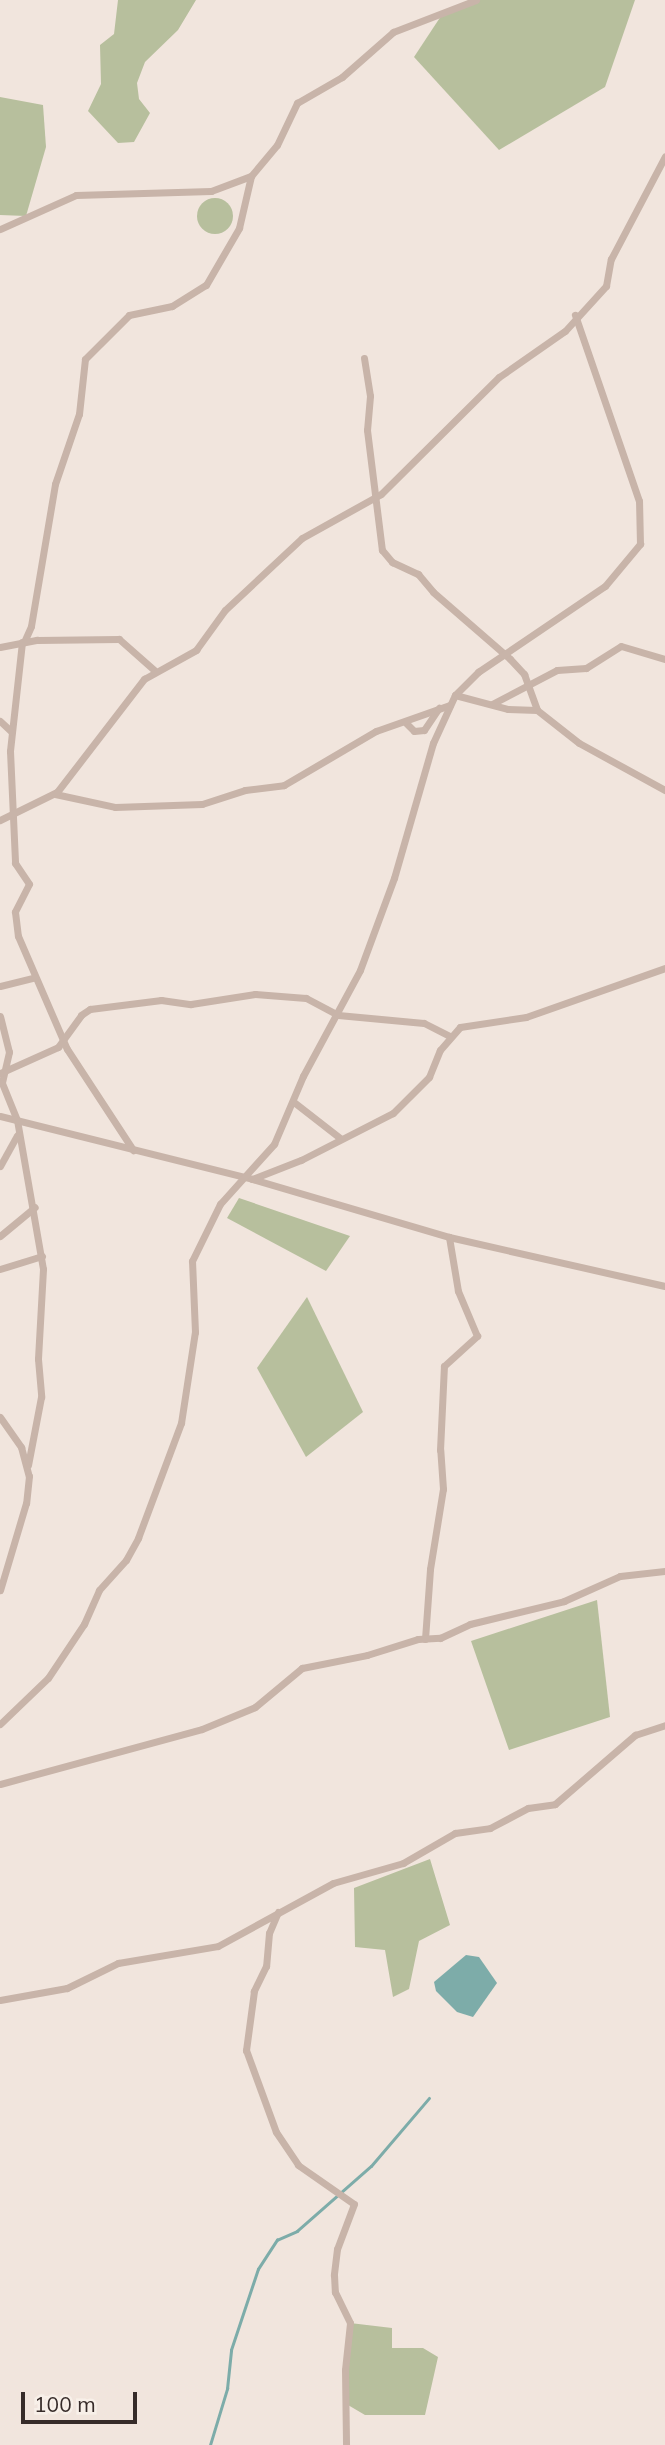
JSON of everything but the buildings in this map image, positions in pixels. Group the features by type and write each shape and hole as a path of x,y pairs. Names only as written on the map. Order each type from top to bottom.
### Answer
{"street":[{"path":"133,1150 64,1041 19,936 15,912 29,884 15,863 12,732 23,642 31,626 55,484 68,457 79,414 86,359 129,315 172,306 206,285 239,228 251,176 277,145 297,103 309,93 341,77 393,32 476,0"},
{"path":"0,820 14,816 55,794 154,670 204,644 225,610 302,538 373,498 425,454 499,377 565,331 575,315 606,286 611,260 665,156"},
{"path":"0,229 76,195 211,191 251,176"},
{"path":"0,1724 48,1678 76,1638 99,1590 126,1560 138,1538 181,1423 195,1332 192,1261 220,1204 248,1178 274,1144 295,1102 303,1076 338,1015 376,930 412,807 455,695 504,654 605,586 640,544 639,501 575,315"},
{"path":"364,358 370,396 366,411 375,474 373,498 378,540 384,553 392,562 418,574 504,654 528,684 537,710"},
{"path":"0,647 23,642 118,639 154,670"},
{"path":"492,704 557,670 586,668 621,646 665,659"},
{"path":"455,695 492,704 537,710 579,743 665,790"},
{"path":"55,794 115,807 202,804 245,790 284,785 376,731 406,723 450,705"},
{"path":"406,723 414,731 424,730 439,708"},
{"path":"0,721 12,732"},
{"path":"248,1178 301,1160 393,1113 429,1077 450,1036 467,1024 526,1017 665,968"},
{"path":"0,986 35,977"},
{"path":"3,1072 64,1041 81,1015 90,1009 161,1000 191,1004 255,994 306,998 338,1015 424,1023 450,1036"},
{"path":"0,1016 8,1039 2,1083 17,1120 17,1135 35,1207 42,1256 41,1397 28,1465 26,1503 0,1590"},
{"path":"295,1102 340,1138"},
{"path":"0,1116 248,1178 449,1237 665,1286"},
{"path":"0,1166 17,1135"},
{"path":"0,1236 35,1207"},
{"path":"425,1639 430,1569 443,1489 440,1450 444,1366 477,1333 458,1291 449,1237"},
{"path":"0,1269 42,1256"},
{"path":"0,1417 28,1465"},
{"path":"0,1784 202,1729 255,1707 302,1668 425,1639 564,1601 618,1576 665,1571"},
{"path":"0,2000 67,1988 118,1963 218,1946 333,1883 403,1863 455,1833 490,1828 528,1808 555,1804 635,1735 665,1725"},
{"path":"278,1912 269,1933 266,1966 254,1991 246,2050 276,2132 298,2165 354,2204 337,2249 334,2275 335,2292 351,2323 345,2370 346,2445"}],"green space":[{"path":"118,0 196,0 178,30 145,62 137,83 139,99 150,113 134,142 118,143 88,111 101,84 100,45 114,34"},
{"path":"478,0 635,0 605,87 499,150 414,57 443,13"},
{"path":"0,97 43,105 46,147 26,216 0,215"},
{"path":"215,198 227,204 233,216 227,228 215,234 203,228 197,216 203,204"},
{"path":"239,1198 350,1236 326,1271 227,1218"},
{"path":"307,1297 363,1412 306,1457 257,1368"},
{"path":"597,1600 610,1717 509,1750 471,1641"},
{"path":"430,1859 450,1925 419,1941 409,1989 393,1997 385,1950 355,1947 354,1888"},
{"path":"350,2323 392,2328 392,2348 423,2348 438,2357 425,2415 365,2415 348,2405 345,2370"}],"water":[{"path":"466,1955 479,1957 497,1983 473,2017 457,2012 436,1991 434,1982"}],"waterway":[{"path":"210,2445 227,2389 231,2350 258,2269 277,2240 297,2231 371,2166 429,2098"}]}
